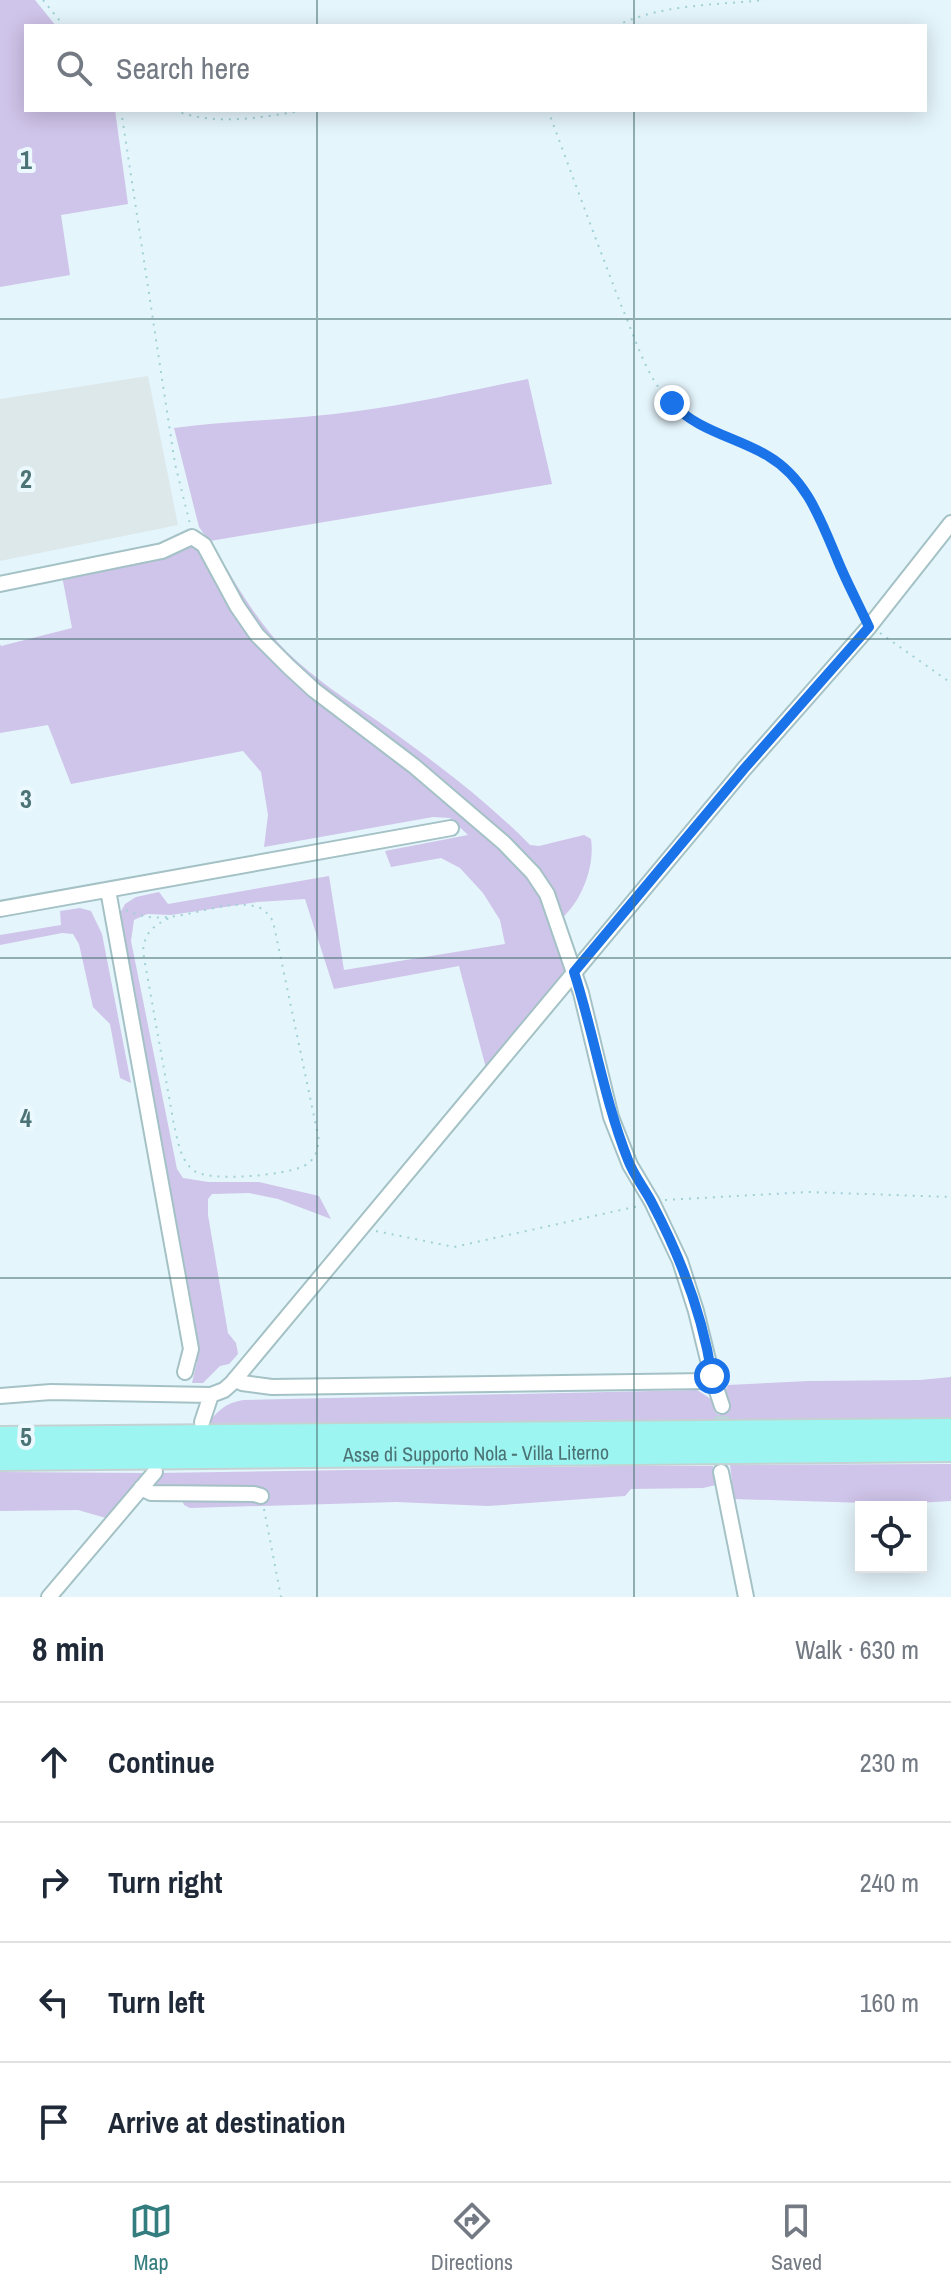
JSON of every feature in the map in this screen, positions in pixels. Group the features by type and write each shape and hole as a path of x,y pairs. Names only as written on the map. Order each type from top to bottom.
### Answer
{"highway":[{"name":"Asse di Supporto Nola - Villa Literno","path":"0,1439 951,1431"},
{"name":"Asse di Supporto Nola - Villa Literno","path":"0,1458 951,1449"}],"street":[{"path":"0,1396 65,1392 211,1395 224,1390 744,769 869,627 951,523"},
{"path":"0,584 162,551 192,537 204,545 237,606 257,635 289,667 314,690 414,766 504,843 533,873 554,912 574,972 611,1117 630,1165 652,1202 680,1261 722,1406"},
{"path":"0,909 109,896 451,828"},
{"path":"109,896 189,1334 191,1349 185,1372"},
{"path":"235,1379 242,1383 272,1387 708,1381 712,1376"},
{"path":"202,1422 211,1395"},
{"path":"49,1597 155,1472"},
{"path":"721,1472 746,1597"},
{"path":"141,1488 151,1493 261,1496"}],"path":[{"path":"43,0 62,24"},
{"path":"621,24 671,10 765,0"},
{"path":"121,112 175,464 192,537"},
{"path":"179,112 190,117 218,119 286,112"},
{"path":"549,112 618,295 658,386 681,414 767,455 782,466 816,508 869,627 893,640 951,683"},
{"path":"109,896 142,917 169,918 235,906 256,906 266,911 273,921 319,1140 316,1155 306,1165 277,1173 205,1177 195,1172 180,1151 143,952 143,941 148,932 169,918"},
{"path":"261,1496 281,1597"}],"shaded area":[{"path":"0,0 35,0 54,24 24,24 24,112 115,112 128,204 61,215 70,275 0,287"},
{"path":"148,376 178,525 0,561 0,399"},
{"path":"528,379 552,484 210,541 265,627 309,671 458,780 530,845 539,846 584,835 591,839 592,849 586,882 576,902 562,918 575,962 486,1068 459,966 334,989 305,899 257,902 171,915 147,914 134,920 131,941 177,1169 183,1178 208,1182 259,1182 319,1196 331,1219 278,1199 249,1193 212,1194 208,1199 208,1215 228,1333 236,1343 238,1354 203,1383 192,1383 197,1362 195,1322 127,976 119,915 125,904 136,897 159,892 168,904 329,876 344,970 505,944 500,920 483,893 460,868 441,858 391,867 385,851 468,835 450,818 433,817 264,847 268,815 261,772 243,751 71,784 48,725 0,733 0,644 72,628 62,576 187,545 206,537 199,527 174,428 379,408"},
{"path":"80,908 91,911 102,934 131,1083 120,1078 110,1024 93,1007 79,944 73,934 62,933 0,945 0,935 61,925 60,911"},
{"path":"951,1377 951,1421 206,1426 222,1409 243,1400 697,1390 711,1399 719,1415 725,1409 728,1385"},
{"path":"951,1464 951,1501 855,1503 734,1499 730,1465"},
{"path":"713,1466 716,1485 631,1489 625,1496 488,1506 396,1502 190,1508 182,1500 151,1487 157,1473"},
{"path":"0,1472 144,1473 106,1518 78,1510 0,1511"}],"tunnel":[{"path":"721,1472 722,1406"}],"route":[{"path":"672,403 681,414 696,423 767,455 803,489 816,508 869,627 744,769 574,972 611,1117 630,1165 652,1202 680,1261 712,1376"}]}
